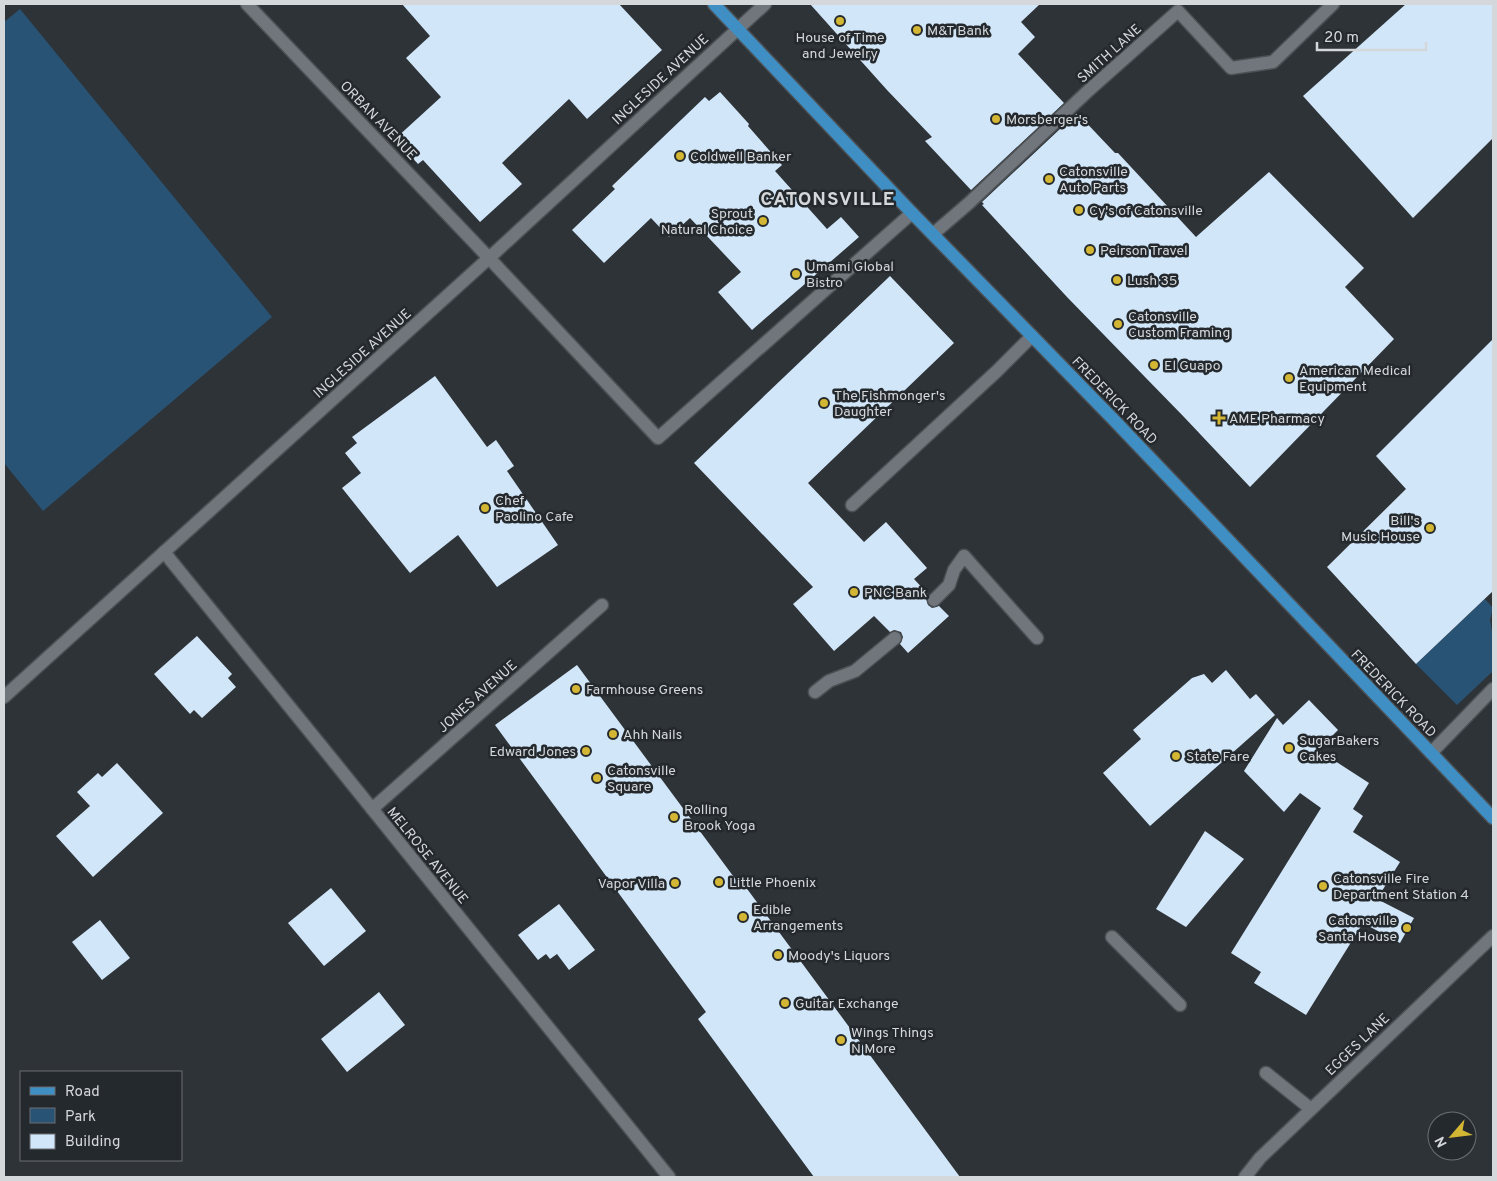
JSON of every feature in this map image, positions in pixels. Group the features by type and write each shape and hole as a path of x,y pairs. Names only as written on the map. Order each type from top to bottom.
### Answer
{"main road":[{"name":"FREDERICK ROAD","path":"714,4 1493,818"}],"street":[{"name":"ORBAN AVENUE","path":"247,4 658,438 912,213"},
{"name":"INGLESIDE AVENUE","path":"4,696 489,258 765,4"},
{"name":"SMITH LANE","path":"933,234 969,203 1175,7 1231,68 1273,62 1333,4"},
{"path":"852,505 997,371 1032,336"},
{"name":"MELROSE AVENUE","path":"164,552 669,1177"},
{"path":"934,600 949,585 954,570 964,556 1037,638"},
{"name":"JONES AVENUE","path":"372,809 602,605"},
{"path":"815,692 829,681 855,671 895,638"},
{"path":"1430,753 1493,689"},
{"name":"EGGES LANE","path":"1245,1177 1260,1158 1493,936"},
{"path":"1112,937 1180,1005"},
{"path":"1266,1073 1311,1109"}],"green space":[{"path":"20,9 272,317 43,511 4,463 4,22"},
{"path":"1485,599 1493,608 1490,620 1493,637 1493,671 1457,705 1416,664"}],"building":[{"path":"402,4 619,4 662,50 587,119 569,99 502,163 522,184 480,222 423,160 418,164 395,139 441,97 406,58 430,36"},
{"path":"810,4 1040,4 1021,22 1035,37 1018,54 1064,103 971,190 925,141 932,137"},
{"path":"1406,4 1493,4 1493,138 1413,218 1303,96"},
{"path":"720,92 782,165 775,171 827,229 841,217 859,237 752,330 718,292 741,272 690,218 669,237 651,218 604,263 572,230 615,189 612,186 705,97 709,101"},
{"path":"1076,114 1115,153 1118,153 1196,237 1269,172 1364,268 1345,287 1394,339 1250,487 1067,297 982,205 984,204 982,202"},
{"name":"The Fishmonger's Daughter","path":"890,276 954,343 808,483 864,542 886,522 927,568 914,579 928,594 926,598 928,605 932,608 939,606 949,616 908,653 900,644 903,637 901,632 894,630 890,632 874,616 834,651 793,604 813,587 694,463"},
{"name":"Bill's Music House","path":"1493,339 1493,591 1416,664 1327,567 1406,489 1376,456"},
{"name":"Chef Paolino Cafe","path":"435,376 487,447 496,440 514,466 507,471 558,545 497,587 458,535 410,573 342,488 361,473 345,453 357,443 352,437"},
{"path":"197,636 232,674 228,678 236,687 202,718 194,710 190,714 154,674"},
{"path":"577,665 739,884 742,882 960,1177 814,1177 698,1019 706,1012 495,725"},
{"name":"State Fare","path":"1226,670 1250,699 1256,694 1275,715 1150,826 1103,773 1141,739 1133,730 1192,678 1204,674 1212,683"},
{"name":"Catonsville Fire Department Station 4","path":"1309,700 1338,730 1318,750 1369,783 1353,809 1363,816 1353,832 1400,862 1377,899 1414,918 1400,943 1363,923 1306,1015 1254,983 1261,972 1231,953 1321,808 1300,793 1284,812 1244,771 1277,718 1283,725"},
{"path":"117,763 163,813 93,877 56,836 90,806 77,792 98,773 102,777"},
{"path":"1205,831 1244,859 1186,927 1156,909"},
{"path":"331,888 366,931 324,966 288,923"},
{"path":"559,904 595,950 569,970 557,954 550,959 546,954 538,960 518,935"},
{"path":"100,920 130,958 102,980 72,942"},
{"path":"379,992 405,1025 347,1072 321,1039"}],"place":[{"name":"House of Time and Jewelry","path":"840,21"},
{"name":"M&T Bank","path":"917,30"},
{"name":"Morsberger's","path":"996,119"},
{"name":"Coldwell Banker","path":"680,156"},
{"name":"Catonsville Auto Parts","path":"1049,179"},
{"name":"Cy's of Catonsville","path":"1079,210"},
{"name":"Sprout Natural Choice","path":"763,221"},
{"name":"Peirson Travel","path":"1090,250"},
{"name":"Umami Global Bistro","path":"796,274"},
{"name":"Lush 35","path":"1117,280"},
{"name":"Catonsville Custom Framing","path":"1118,324"},
{"name":"El Guapo","path":"1154,365"},
{"name":"American Medical Equipment","path":"1289,378"},
{"name":"The Fishmonger's Daughter","path":"824,403"},
{"name":"AME Pharmacy","path":"1219,418"},
{"name":"Chef Paolino Cafe","path":"485,508"},
{"name":"Bill's Music House","path":"1430,528"},
{"name":"PNC Bank","path":"854,592"},
{"name":"Farmhouse Greens","path":"576,689"},
{"name":"Ahh Nails","path":"613,734"},
{"name":"SugarBakers Cakes","path":"1289,748"},
{"name":"Edward Jones","path":"586,751"},
{"name":"State Fare","path":"1176,756"},
{"name":"Catonsville Square","path":"597,778"},
{"name":"Rolling Brook Yoga","path":"674,817"},
{"name":"Little Phoenix","path":"719,882"},
{"name":"Vapor Villa","path":"675,883"},
{"name":"Catonsville Fire Department Station 4","path":"1323,886"},
{"name":"Edible Arrangements","path":"743,917"},
{"name":"Catonsville Santa House","path":"1407,928"},
{"name":"Moody's Liquors","path":"778,955"},
{"name":"Guitar Exchange","path":"785,1003"},
{"name":"Wings Things N More","path":"841,1040"}],"district":[{"name":"CATONSVILLE","path":"828,198"}]}
